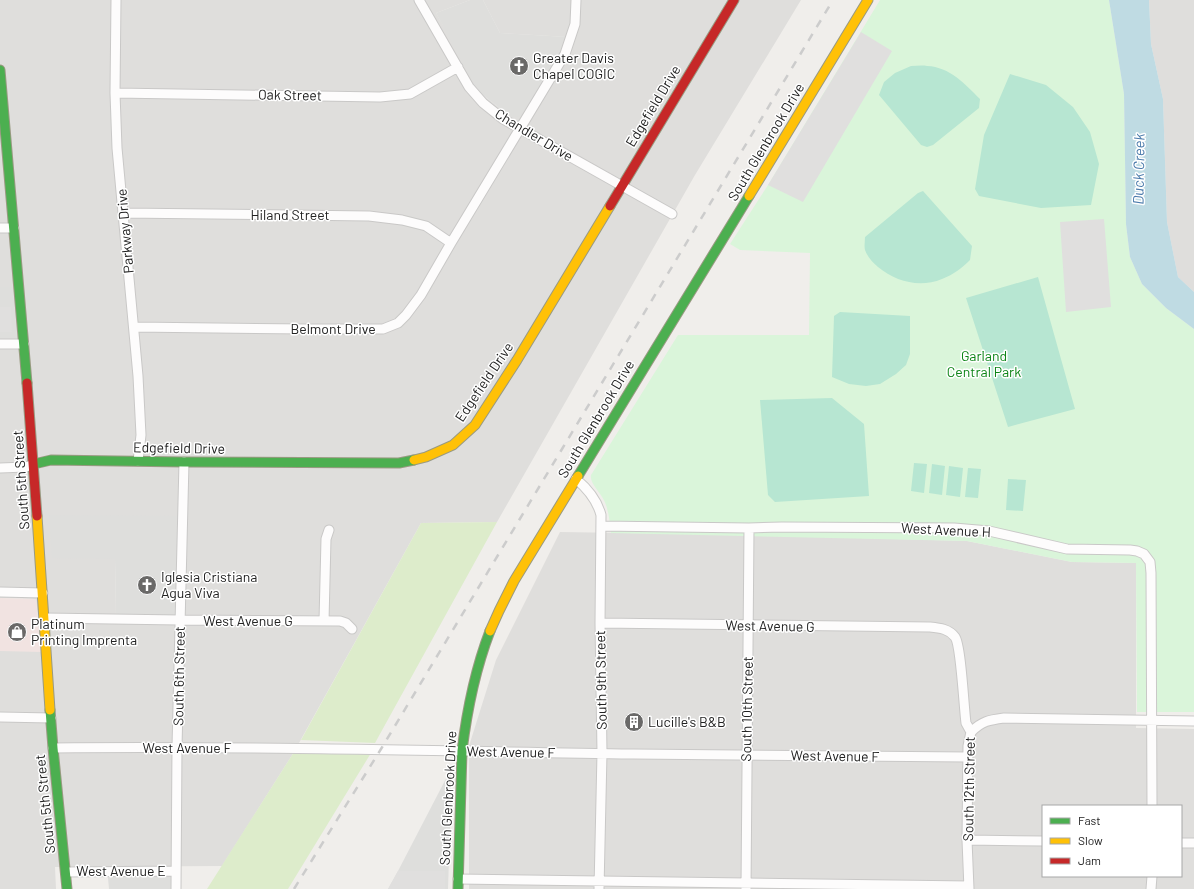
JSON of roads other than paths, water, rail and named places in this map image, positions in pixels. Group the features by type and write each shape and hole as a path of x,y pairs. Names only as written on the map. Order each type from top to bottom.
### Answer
{"street":[{"name":"Parkway Drive","path":"116,0 115,92 117,148 138,376 141,435 138,461"},
{"name":"Chandler Drive","path":"420,0 469,87 483,103 503,120 672,214"},
{"name":"Belmont Drive","path":"134,327 384,329 398,323 421,295 565,54 575,24 576,0"},
{"name":"Edgefield Drive","path":"0,468 26,468 34,464 51,460 399,463 426,457 453,445 464,437 475,425 517,360 734,0"},
{"name":"South Glenbrook Drive","path":"458,889 462,751 469,702 486,640 500,609 519,574 576,479 868,0"},
{"name":"Oak Street","path":"115,92 380,97 410,94 458,68"},
{"name":"South 5th Street","path":"0,70 2,112 14,228 34,464 53,748 67,889"},
{"name":"Hiland Street","path":"123,213 369,216 402,220 426,226 451,243"},
{"path":"0,228 14,228"},
{"path":"0,344 24,344"},
{"name":"South 6th Street","path":"176,889 177,747 184,462"},
{"name":"South 9th Street","path":"576,479 594,498 599,508 601,526 600,623 602,753 599,885"},
{"name":"West Avenue H","path":"601,526 954,528 989,531 1067,549 1130,550 1144,554 1150,562 1151,572 1151,720"},
{"name":"South 10th Street","path":"746,886 749,528"},
{"path":"324,621 326,539 329,530"},
{"path":"0,592 43,593"},
{"name":"West Avenue G","path":"45,618 340,621 346,623 352,629"},
{"name":"West Avenue G","path":"600,623 940,628"},
{"name":"South 12th Street","path":"940,628 950,632 956,638 959,653 966,723 971,732 968,746 967,840 969,887"},
{"path":"0,717 51,718"},
{"path":"971,732 988,720 1004,718 1194,721"},
{"path":"1151,720 1152,805"},
{"name":"West Avenue F","path":"53,748 177,747 381,749 968,757"},
{"path":"967,840 1042,841"},
{"path":"1182,843 1194,843"},
{"name":"West Avenue E","path":"66,872 176,871"},
{"path":"1151,889 1152,877"},
{"path":"458,879 599,885 969,887"}],"water":[{"name":"Duck Creek","path":"1109,0 1149,0 1151,44 1163,99 1167,222 1178,277 1194,292 1194,329 1166,308 1142,284 1130,257 1126,224 1124,94"}],"railway":[{"path":"294,889 381,749 833,0"}],"place":[{"name":"Greater Davis Chapel COGIC","path":"519,66"},
{"name":"Iglesia Cristiana Agua Viva","path":"147,585"},
{"name":"Platinum Printing Imprenta","path":"17,632"},
{"name":"Lucille's B&B","path":"634,722"}],"park label":[{"name":"Garland Central Park","path":"984,364"}]}
